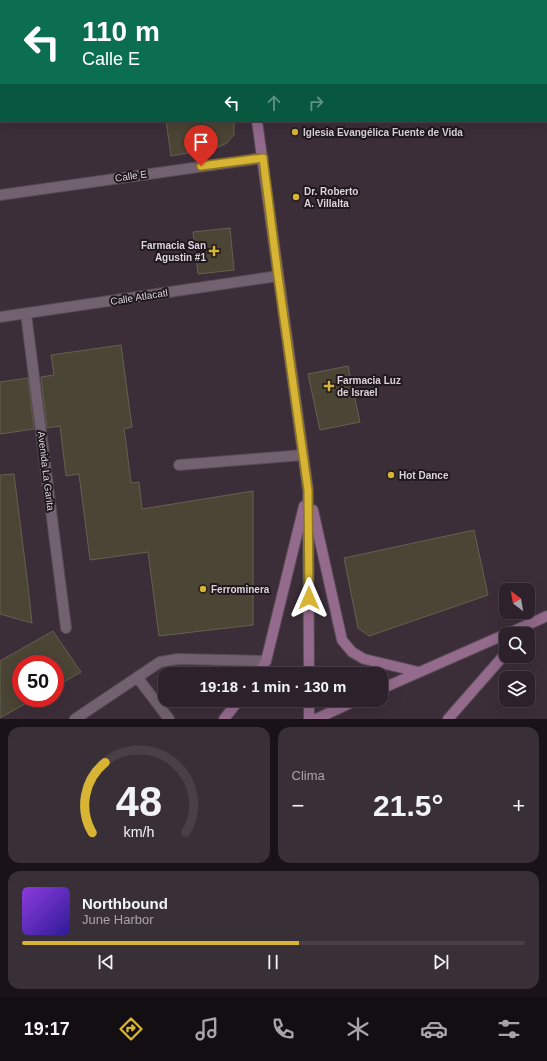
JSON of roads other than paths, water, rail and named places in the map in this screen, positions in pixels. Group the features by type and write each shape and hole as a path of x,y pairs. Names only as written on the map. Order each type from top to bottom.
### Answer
{"main road":[{"path":"257,122 308,490 342,640 352,652 364,659 419,672"},
{"path":"263,667 266,662 308,490"},
{"path":"308,490 309,667"},
{"path":"523,627 547,616"},
{"path":"529,627 533,623"},
{"path":"388,686 499,637"},
{"path":"448,719 499,661"},
{"path":"224,719 233,707"},
{"path":"309,707 310,719"},
{"path":"316,719 342,707"}],"street":[{"name":"Calle E","path":"0,195 263,158"},
{"name":"Calle Atlacatl","path":"0,317 278,276"},
{"name":"Avenida La Garita","path":"26,314 66,628"},
{"path":"179,465 303,455"},
{"path":"75,719 160,662 178,659 266,662"},
{"path":"137,677 169,719"}],"place":[{"name":"Iglesia Evangélica Fuente de Vida","path":"295,132"},
{"name":"Dr. Roberto A. Villalta","path":"296,197"},
{"name":"Farmacia San Agustin #1","path":"214,251"},
{"name":"Farmacia Luz de Israel","path":"329,386"},
{"name":"Hot Dance","path":"391,475"},
{"name":"Ferrominera","path":"203,589"}]}
